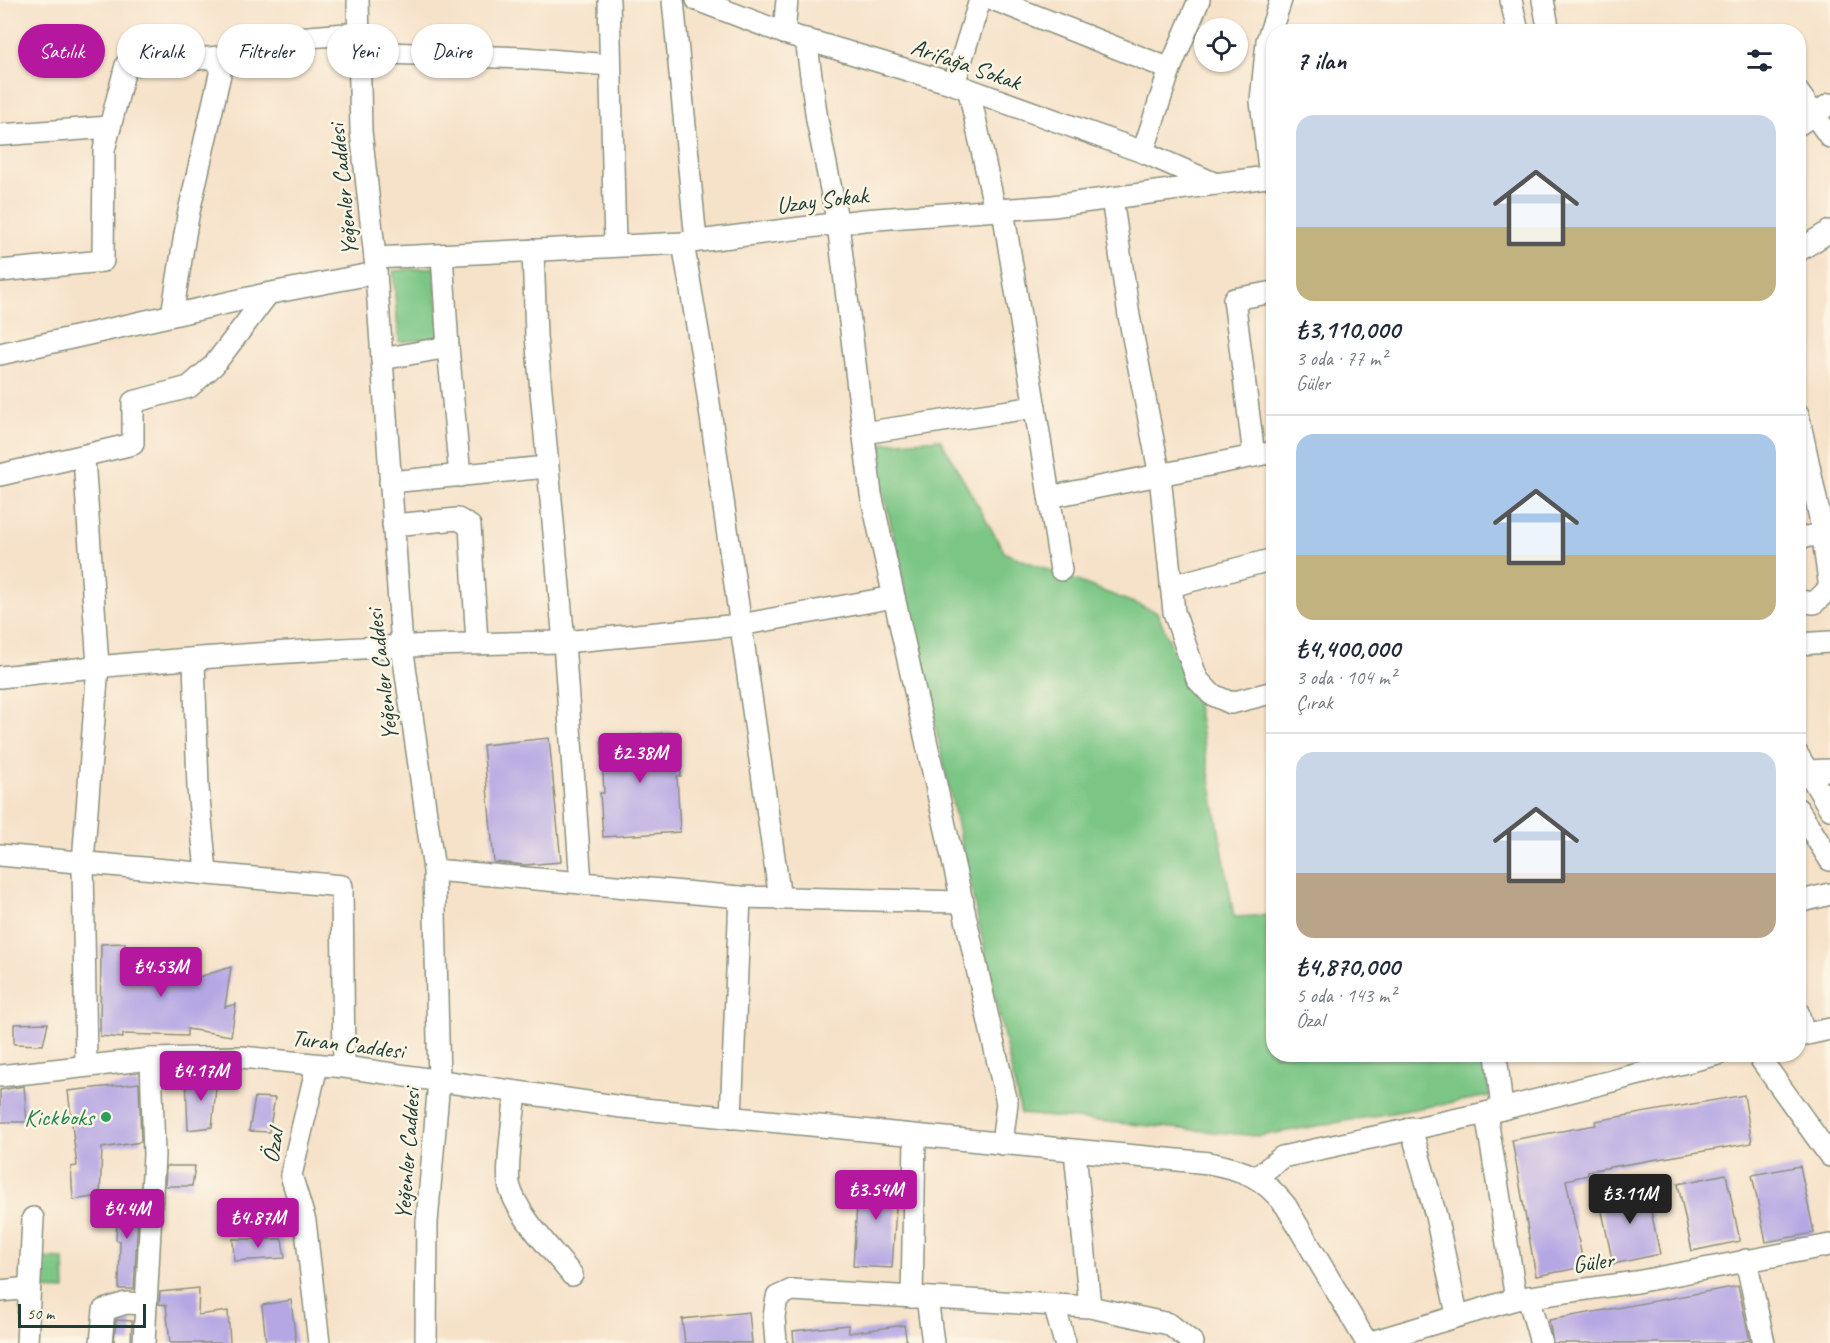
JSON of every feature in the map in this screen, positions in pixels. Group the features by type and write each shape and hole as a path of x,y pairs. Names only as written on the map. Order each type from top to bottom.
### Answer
{"street":[{"name":"Yeğenler Caddesi","path":"358,0 359,24"},
{"path":"609,0 615,245"},
{"path":"674,0 689,242 703,361 780,899"},
{"name":"Arifağa Sokak","path":"697,0 784,33 962,88 1143,152 1216,184"},
{"path":"784,33 787,0"},
{"path":"980,0 962,88 999,210 1035,407 1061,570"},
{"path":"995,0 1170,69"},
{"path":"1143,152 1170,69 1200,0"},
{"path":"1273,24 1281,0"},
{"path":"1511,0 1516,24"},
{"path":"1543,0 1548,24"},
{"path":"806,39 817,120 838,224 871,494 1007,1103 1002,1144"},
{"path":"399,47 610,65"},
{"path":"1266,51 1261,101 1266,136"},
{"path":"0,271 103,261 104,150 126,65 220,57 220,74 188,216 172,315"},
{"name":"Yeğenler Caddesi","path":"360,78 362,131 376,266 402,646 434,870 439,1081 427,1222 426,1343"},
{"path":"1814,114 1830,137"},
{"path":"0,135 110,128"},
{"name":"Uzay Sokak","path":"0,354 268,294 376,266 442,255 689,242 838,224 1112,198 1266,178"},
{"path":"1112,198 1131,326 1160,476 1174,612 1197,679 1211,694 1232,703 1266,694"},
{"path":"1806,246 1830,231"},
{"path":"533,250 547,467 564,642 580,883"},
{"path":"442,255 460,477"},
{"path":"1049,497 1264,454 1234,299 1266,293"},
{"path":"0,475 84,458 133,444 133,402 189,387 214,365 268,294"},
{"path":"382,359 448,347"},
{"path":"863,433 1035,407"},
{"path":"1806,448 1826,533 1830,588 1814,603 1806,602"},
{"path":"84,458 98,666 83,862 86,1065"},
{"path":"390,482 547,467"},
{"path":"393,525 458,519 470,526 477,643"},
{"path":"1806,537 1826,533"},
{"path":"1172,586 1266,561"},
{"path":"0,677 98,666 402,646 564,642 740,625 894,597"},
{"path":"1806,644 1830,642"},
{"path":"194,660 198,788 206,872"},
{"path":"1806,764 1830,770"},
{"path":"1806,768 1830,809"},
{"path":"1806,822 1830,860"},
{"path":"0,855 342,886 344,1067"},
{"path":"434,870 740,897 963,902"},
{"path":"1806,900 1830,894"},
{"path":"731,1118 740,897"},
{"path":"1806,1034 1830,1029"},
{"name":"Turan Caddesi","path":"0,1076 151,1059 241,1057 344,1067 622,1107 1209,1163 1247,1172 1272,1188 1286,1206 1367,1343"},
{"path":"144,1343 154,1155 151,1059"},
{"path":"1496,1062 1494,1111 1522,1298 1541,1343"},
{"path":"1256,1178 1282,1157 1494,1111 1687,1062"},
{"path":"1763,1062 1830,1156"},
{"name":"Özal","path":"317,1066 291,1175 305,1221 319,1343"},
{"path":"516,1092 509,1182 514,1198 526,1217 572,1275"},
{"path":"1411,1128 1436,1216 1457,1314"},
{"path":"915,1136 920,1298 933,1343"},
{"path":"1075,1151 1090,1307"},
{"path":"27,1343 33,1218"},
{"name":"Güler","path":"1367,1343 1457,1314 1522,1298 1636,1282 1830,1245"},
{"path":"1746,1260 1764,1343"},
{"path":"0,1291 29,1288"},
{"path":"776,1343 774,1317 777,1297 792,1290 1090,1307 1169,1324 1193,1343"},
{"path":"101,1343 104,1310 126,1303 146,1304"},
{"path":"1054,1305 1065,1343"}],"green space":[{"path":"434,267 441,338 399,342 393,271"},
{"path":"940,439 1005,553 1157,612 1197,705 1234,917 1266,915 1266,1062 1483,1062 1490,1096 1259,1136 1021,1114 873,444"},
{"path":"37,1258 64,1259 65,1290 36,1289"}],"building":[{"path":"678,732 681,776 677,776 680,832 603,837 600,793 604,793 601,737"},
{"path":"549,738 561,862 525,865 494,862 483,745"},
{"path":"125,943 124,966 189,959 189,980 231,967 225,1007 236,1004 231,1036 187,1029 187,1036 123,1034 123,1038 100,1036 101,944"},
{"path":"48,1023 43,1045 14,1044 14,1024"},
{"path":"217,1078 212,1127 188,1130 186,1079"},
{"name":"Kickboks","path":"139,1083 141,1142 102,1148 100,1196 73,1200 71,1167 77,1166 68,1091"},
{"path":"24,1086 27,1122 0,1122 0,1090"},
{"path":"1744,1095 1752,1143 1588,1171 1588,1175 1566,1180 1584,1267 1536,1276 1512,1140 1596,1125 1595,1121"},
{"path":"255,1097 275,1098 269,1132 249,1131"},
{"path":"166,1166 195,1166 192,1186 165,1186"},
{"path":"1800,1166 1814,1233 1766,1242 1752,1175"},
{"path":"859,1174 898,1176 892,1268 853,1266"},
{"path":"1726,1174 1740,1241 1692,1251 1678,1184"},
{"path":"1646,1187 1660,1254 1613,1264 1599,1197"},
{"path":"118,1198 139,1199 134,1289 119,1289 120,1241 116,1240"},
{"path":"233,1239 282,1239 285,1258 234,1261"},
{"path":"1738,1286 1750,1340 1732,1343 1553,1343 1549,1320"},
{"path":"199,1288 198,1315 228,1311 230,1343 170,1343 166,1305 159,1304 160,1292"},
{"path":"291,1300 296,1343 266,1343 262,1305"},
{"path":"749,1312 752,1343 685,1343 682,1319"},
{"path":"116,1320 132,1321 131,1343 114,1343"},
{"path":"848,1325 849,1333 904,1325 907,1343 794,1343 793,1331"}],"place":[{"name":"Kickboks","path":"106,1117"}]}
